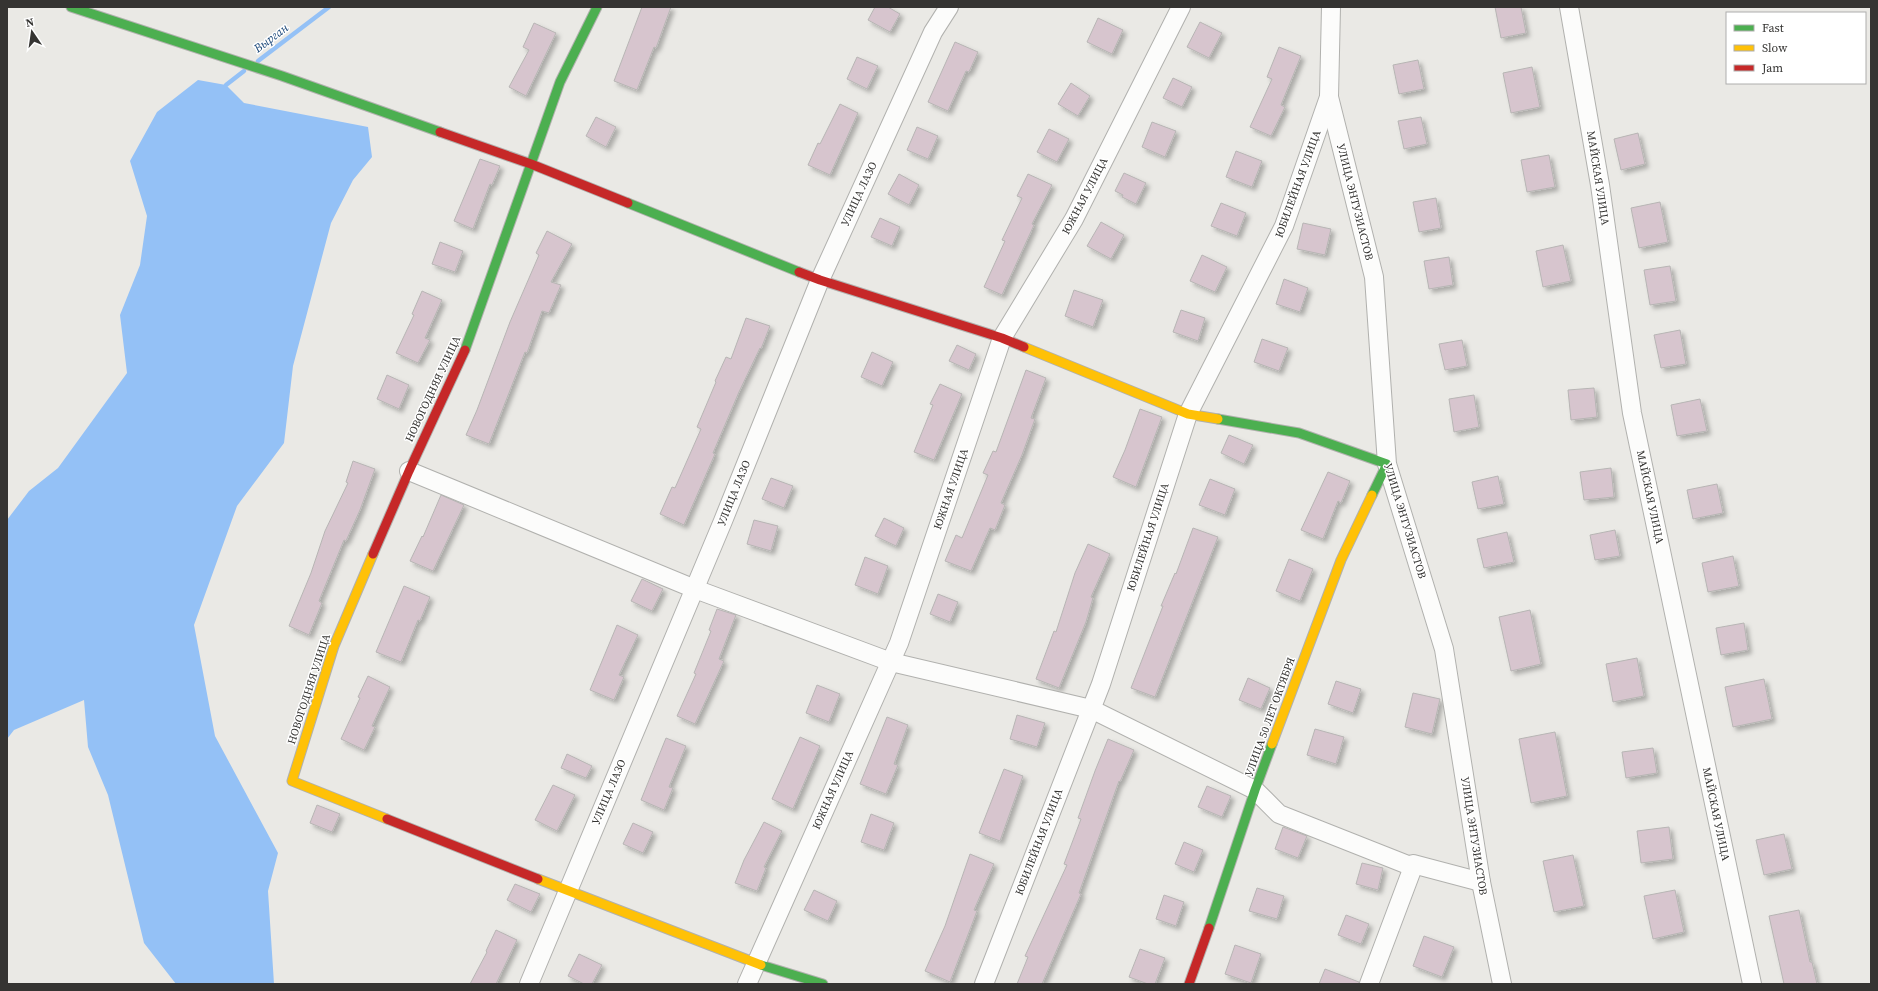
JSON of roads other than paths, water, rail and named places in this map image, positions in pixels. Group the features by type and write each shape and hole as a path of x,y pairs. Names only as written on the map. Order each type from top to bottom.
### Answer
{"street":[{"path":"71,7 262,69 530,164 820,280 1002,338 1188,414 1299,433 1387,464"},
{"name":"НОВОГОДНЯЯ УЛИЦА","path":"567,891 292,781 334,646 408,471 469,341 560,82 597,7"},
{"name":"УЛИЦА ЛАЗО","path":"529,984 694,589 820,280 934,32 949,7"},
{"name":"ЮЖНАЯ УЛИЦА","path":"747,984 899,643 1002,338 1074,219 1181,7"},
{"name":"УЛИЦА ЭНТУЗИАСТОВ","path":"1331,7 1329,98 1374,277 1387,464 1444,649 1481,882 1502,984"},
{"name":"МАЙСКАЯ УЛИЦА","path":"1569,7 1600,185 1632,413 1752,984"},
{"name":"ЮБИЛЕЙНАЯ УЛИЦА","path":"984,984 1101,684 1188,414 1284,226 1329,98"},
{"name":"УЛИЦА 50 ЛЕТ ОКТЯБРЯ","path":"1189,984 1199,959 1255,790 1341,560 1387,464"},
{"path":"408,471 694,589 891,662 1091,710 1255,790 1279,814 1413,866 1412,864 1481,882"},
{"path":"1369,984 1413,866"},
{"path":"567,891 756,963 824,984"}],"water":[{"path":"198,80 226,85 244,103 368,127 372,157 353,180 331,223 293,366 284,443 237,506 194,625 215,736 278,853 268,891 274,984 176,984 144,943 108,795 88,747 84,700 14,730 7,739 7,520 29,491 58,468 127,373 120,315 140,265 147,216 130,161 157,112"}],"waterway":[{"name":"Вырган","path":"258,61 329,7"},
{"name":"Вырган","path":"226,85 244,71"}]}
